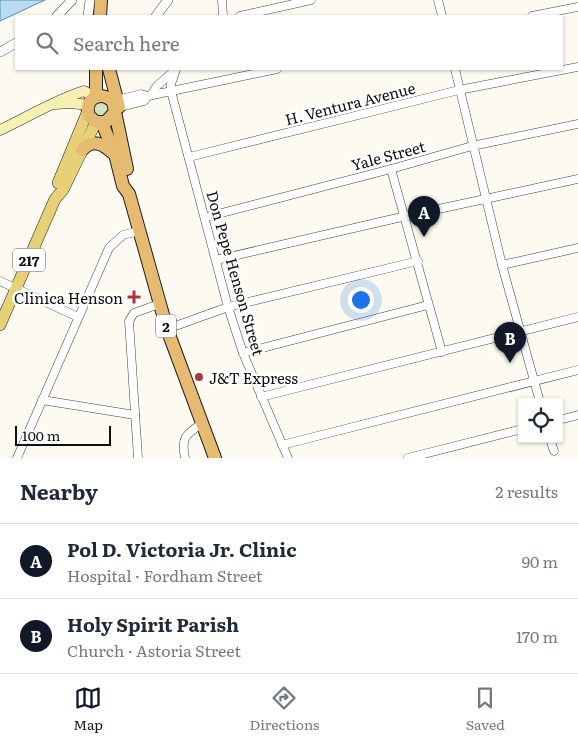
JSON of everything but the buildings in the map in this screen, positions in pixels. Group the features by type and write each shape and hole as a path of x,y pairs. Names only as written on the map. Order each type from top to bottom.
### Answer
{"highway":[{"path":"100,15 101,0"},
{"path":"109,15 110,0"},
{"name":"2","path":"101,70 102,107 123,186 128,190 167,330 215,458"},
{"name":"2","path":"102,107 121,141 131,185 128,190"},
{"path":"82,150 92,143 100,143 115,154"}],"main road":[{"path":"0,130 54,104 62,98 84,91 102,107"},
{"name":"217","path":"0,325 57,196 63,190 102,107"},
{"name":"217","path":"57,196 57,186 102,107"}],"street":[{"path":"58,15 72,0"},
{"path":"88,15 90,0"},
{"path":"157,15 164,8 168,0"},
{"path":"222,0 222,15"},
{"path":"244,15 311,0"},
{"path":"438,0 442,15"},
{"path":"537,15 578,7"},
{"path":"0,52 15,43"},
{"name":"H. Ventura Avenue","path":"563,70 578,67"},
{"path":"102,107 144,101 175,70"},
{"path":"171,91 171,84 176,70"},
{"path":"150,96 272,70"},
{"path":"455,70 502,265 539,398"},
{"name":"H. Ventura Avenue","path":"189,156 459,90 562,70"},
{"name":"Don Pepe Henson Street","path":"171,91 206,217 228,307 243,353 288,458"},
{"name":"Yale Street","path":"206,217 472,146 578,124"},
{"path":"391,169 406,216 428,305 442,352"},
{"path":"216,260 486,198 578,179"},
{"path":"17,458 109,248 122,235 139,231"},
{"path":"502,265 578,248"},
{"path":"167,330 228,307 418,260"},
{"path":"0,281 78,317"},
{"path":"138,458 129,321 134,313 159,304"},
{"path":"243,353 428,305"},
{"path":"261,397 578,317"},
{"path":"282,445 578,370"},
{"path":"42,400 135,415"},
{"path":"563,419 578,415"},
{"path":"185,458 183,446 185,438 201,424"},
{"path":"408,458 518,431"},
{"path":"551,443 554,451"}],"green space":[{"path":"97,102 103,102 107,109 103,116 97,116 93,112 93,106"}],"water":[{"path":"0,0 45,0 0,21"}],"place":[{"name":"Pol D. Victoria Jr. Clinic","path":"424,237"},
{"name":"Clinica Henson","path":"134,297"},
{"name":"Holy Spirit Parish","path":"510,363"},
{"name":"J&T Express","path":"199,377"}]}
